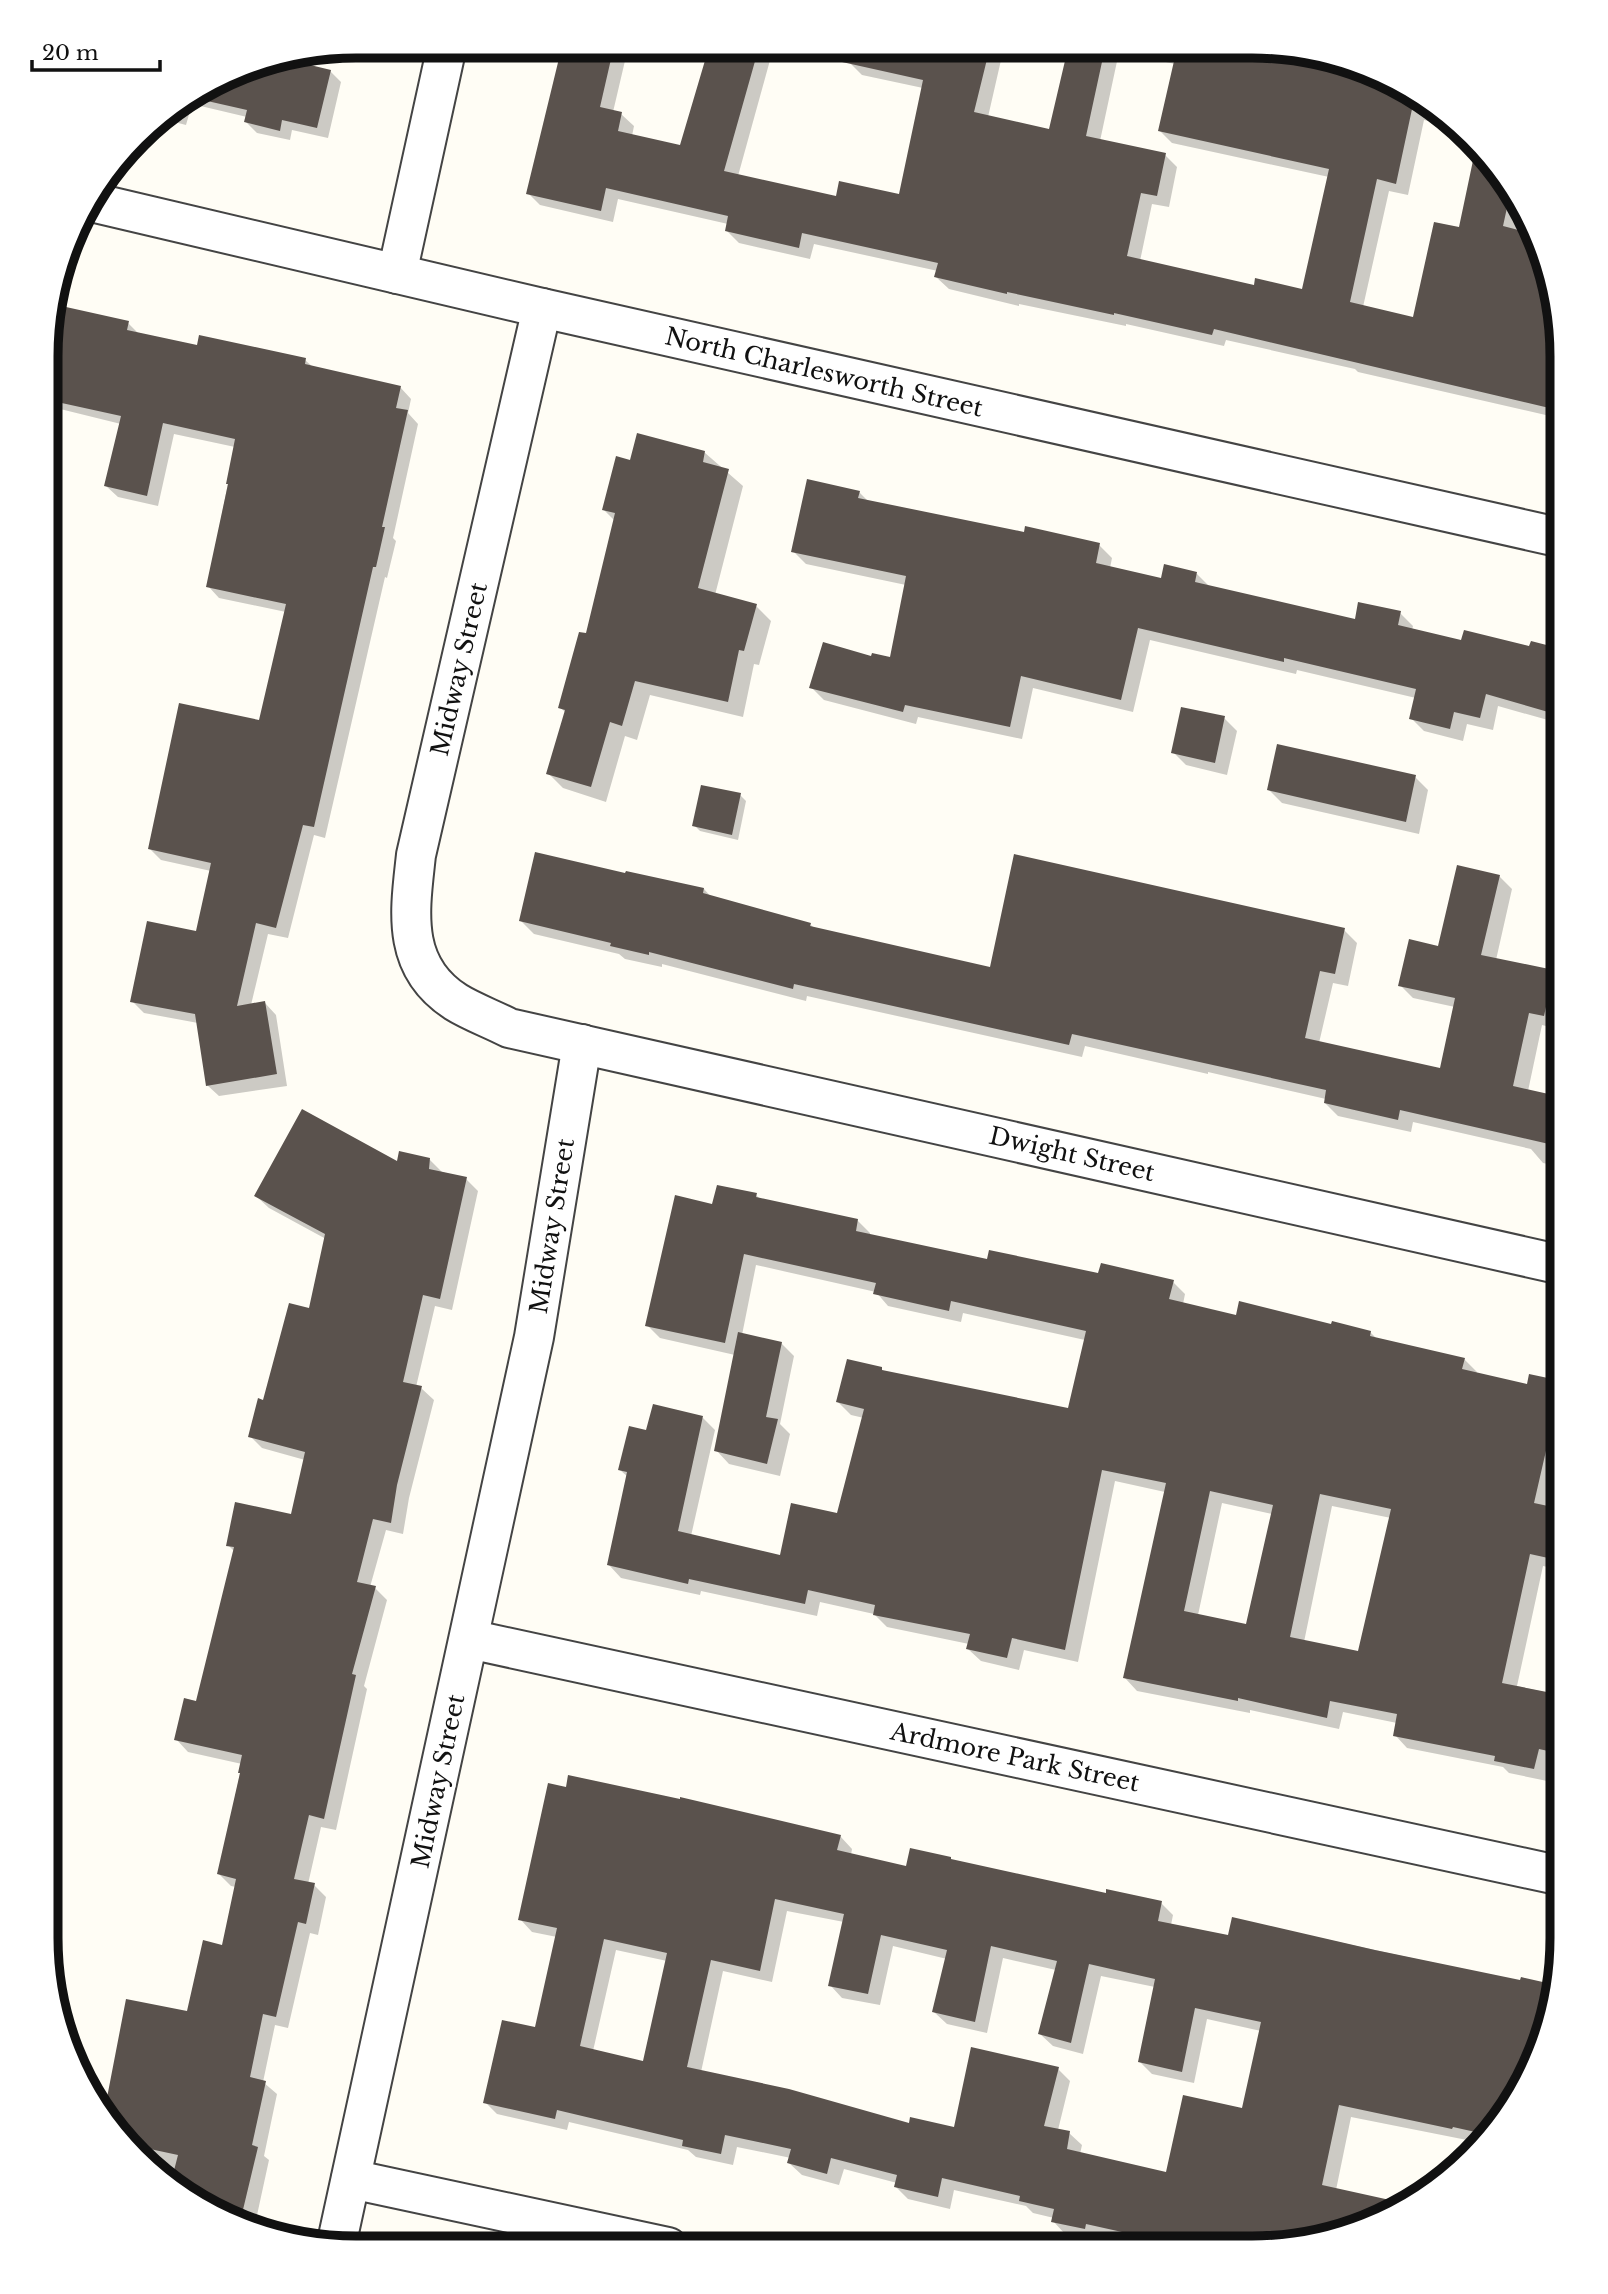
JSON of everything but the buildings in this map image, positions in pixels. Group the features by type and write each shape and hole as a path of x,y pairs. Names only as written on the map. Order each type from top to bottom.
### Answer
{"street":[{"path":"397,274 444,58"},
{"name":"North Charlesworth Street","path":"100,204 542,308 1550,535"},
{"name":"Midway Street","path":"338,2236 534,1337 582,1044 509,1028 455,1001 438,986 422,965 413,942 410,918 416,855 542,308"},
{"name":"Dwight Street","path":"582,1044 1550,1262"},
{"name":"Ardmore Park Street","path":"469,1639 1550,1873"},
{"path":"351,2179 617,2236"}]}
